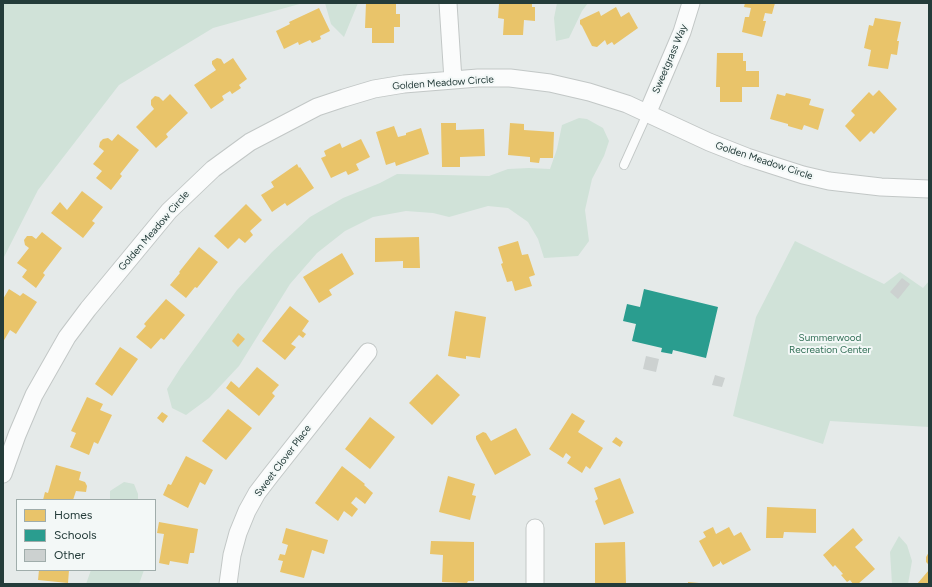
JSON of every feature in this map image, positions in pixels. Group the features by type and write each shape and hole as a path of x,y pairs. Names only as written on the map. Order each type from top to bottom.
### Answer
{"street":[{"path":"448,3 453,80"},
{"name":"Sweetgrass Way","path":"647,114 679,39 691,3"},
{"name":"Golden Meadow Circle","path":"3,474 34,395 67,337 88,309 169,211 213,169 250,142 317,107 374,89 404,84 478,78 510,78 550,83 589,92 626,104 747,157 803,175 829,181 881,188 929,189"},
{"name":"Sweet Clover Place","path":"228,584 232,555 238,533 247,511 257,493 368,352"},
{"path":"535,528 536,584"}],"lane":[{"path":"624,165 647,114"}],"green space":[{"path":"3,3 303,3 213,28 119,85 38,190 3,259"},
{"path":"325,3 358,3 344,37 331,24"},
{"path":"557,3 588,3 582,11 569,38 556,41 554,18"},
{"path":"579,118 587,119 603,128 609,141 604,156 592,179 585,210 589,241 578,256 544,258 538,239 528,222 508,208 488,206 449,217 433,213 406,211 373,217 345,231 317,253 290,284 239,366 209,398 186,415 172,408 167,389 181,367 237,290 272,252 310,217 343,198 380,183 397,174 489,176 508,169 550,169 557,149 562,125"},
{"name":"Summerwood Recreation Center","path":"795,241 884,284 900,272 923,288 929,281 929,427 830,421 823,444 733,416 756,317"},
{"path":"124,482 134,484 138,494 138,499 110,499 110,491"},
{"path":"899,536 907,545 912,561 908,584 892,584 890,552"},
{"path":"91,571 144,571 139,584 86,584"}],"building: Homes":[{"path":"366,3 396,3 396,14 400,14 400,27 394,27 394,43 372,43 372,28 365,28"},
{"path":"532,3 532,7 535,7 535,21 524,20 523,35 503,35 504,19 498,18 499,4"},
{"path":"745,3 775,3 772,14 765,13 763,21 766,21 762,37 742,32 745,17 749,17 751,8 744,7"},
{"path":"616,7 621,17 629,12 638,28 614,45 612,42 607,45 605,40 597,47 592,46 580,24 580,20 599,11 601,16"},
{"path":"319,8 330,31 320,36 321,39 312,43 310,40 299,45 298,42 284,49 276,31 290,24 289,22"},
{"path":"875,18 901,22 897,41 899,41 897,55 891,54 888,69 868,66 871,50 864,48 869,25 873,26"},
{"path":"717,53 743,53 743,61 746,61 746,71 759,71 759,87 742,87 742,102 720,102 720,87 716,87"},
{"path":"217,58 221,59 224,64 233,58 247,79 239,85 241,88 232,94 230,91 222,96 224,100 211,109 194,85 216,70 212,64 212,61"},
{"path":"879,90 897,109 874,134 871,131 860,142 845,126 855,115 851,111 869,92 873,96"},
{"path":"786,93 811,99 809,105 824,109 818,130 804,125 802,130 770,119 777,94 785,96"},
{"path":"170,94 188,113 166,134 168,137 156,148 136,127 154,109 151,105 151,100 155,96 159,97 163,101"},
{"path":"441,123 456,123 456,130 484,129 485,156 460,157 460,167 442,167"},
{"path":"510,123 524,124 524,130 554,132 553,158 540,158 539,163 530,162 530,157 508,155"},
{"path":"394,126 398,137 421,128 429,154 396,166 395,162 386,165 376,132"},
{"path":"118,134 139,150 120,174 122,176 111,190 96,178 102,171 93,164 104,151 99,147 100,142 103,139 108,138 112,141"},
{"path":"361,139 370,157 356,164 359,170 348,175 346,171 331,178 321,158 326,156 324,151 340,143 342,148"},
{"path":"297,164 314,188 287,206 285,203 272,212 261,195 274,187 271,182"},
{"path":"82,191 103,207 92,221 95,223 83,238 51,213 60,202 67,210"},
{"path":"246,204 262,220 250,231 253,235 245,243 239,238 228,249 214,236"},
{"path":"42,232 62,248 43,273 45,275 36,288 22,277 27,270 17,263 29,248 25,245 24,240 27,236 32,236 36,239"},
{"path":"419,237 420,268 403,268 403,261 375,262 375,238"},
{"path":"518,241 522,255 528,254 535,275 529,277 532,286 515,291 512,281 507,282 501,264 503,263 498,247"},
{"path":"199,247 218,262 197,288 195,287 186,298 170,285"},
{"path":"342,253 354,274 329,290 332,295 319,303 303,277"},
{"path":"9,289 20,296 23,293 37,302 16,334 10,330 3,342 3,299"},
{"path":"166,299 185,315 164,340 161,338 151,349 136,337 146,326 144,324"},
{"path":"290,306 309,321 302,331 306,334 303,338 299,335 291,344 296,347 285,360 262,341"},
{"path":"455,311 486,317 480,358 466,356 466,359 448,356"},
{"path":"238,333 245,339 238,347 232,341"},
{"path":"120,347 138,359 112,396 95,384"},
{"path":"257,367 279,385 272,393 275,396 259,416 226,388 231,381 239,388"},
{"path":"437,374 460,395 432,425 409,403"},
{"path":"87,397 103,404 100,410 112,415 98,444 94,442 89,455 70,447 76,433 71,431"},
{"path":"228,409 252,428 226,460 202,441"},
{"path":"162,412 168,416 163,423 157,418"},
{"path":"572,413 585,421 578,432 603,448 590,469 586,466 582,473 567,463 571,457 566,453 563,458 549,449"},
{"path":"370,417 395,437 370,469 345,449"},
{"path":"516,428 531,455 495,475 476,439 476,436 483,432 486,433 491,441"},
{"path":"616,437 623,442 620,447 612,442"},
{"path":"186,456 213,470 205,485 200,482 188,508 163,495 168,484 171,485"},
{"path":"56,465 81,472 79,480 85,482 87,486 86,492 76,491 73,499 43,499 45,492 48,493"},
{"path":"342,466 365,484 364,485 373,493 365,504 356,497 351,503 358,509 352,517 344,511 338,521 315,503"},
{"path":"448,476 475,484 472,495 476,496 470,520 439,512"},
{"path":"620,478 634,513 604,525 595,501 598,499 594,488"},
{"path":"767,507 816,509 816,533 784,532 783,538 766,538"},
{"path":"159,522 198,529 194,553 190,553 188,564 170,561 169,565 159,563 164,534 157,533"},
{"path":"713,527 716,534 729,527 734,536 741,532 751,550 723,565 720,561 720,563 713,567 699,541 706,537 703,532"},
{"path":"286,528 328,540 324,554 312,550 304,578 280,572 283,561 278,560 280,554 285,555 288,545 282,543"},
{"path":"853,528 863,540 855,547 875,569 858,584 853,584 850,580 847,582 841,575 843,574 835,565 833,567 823,555"},
{"path":"431,541 474,542 474,581 468,581 467,583 442,582 443,555 430,554"},
{"path":"625,542 626,584 595,584 595,543"},
{"path":"929,552 929,565 926,562 926,557"},
{"path":"929,570 929,584 917,584"},
{"path":"39,571 69,571 68,583 38,580"},
{"path":"688,582 699,583 699,584 688,584"}],"building: Schools":[{"path":"644,289 718,307 706,358 673,350 672,354 661,352 662,348 632,341 636,324 623,321 627,304 640,307"}],"building: Other":[{"path":"902,278 910,284 898,299 890,292"},
{"path":"646,356 659,359 656,372 643,369"},
{"path":"715,375 725,378 722,387 712,385"}]}
